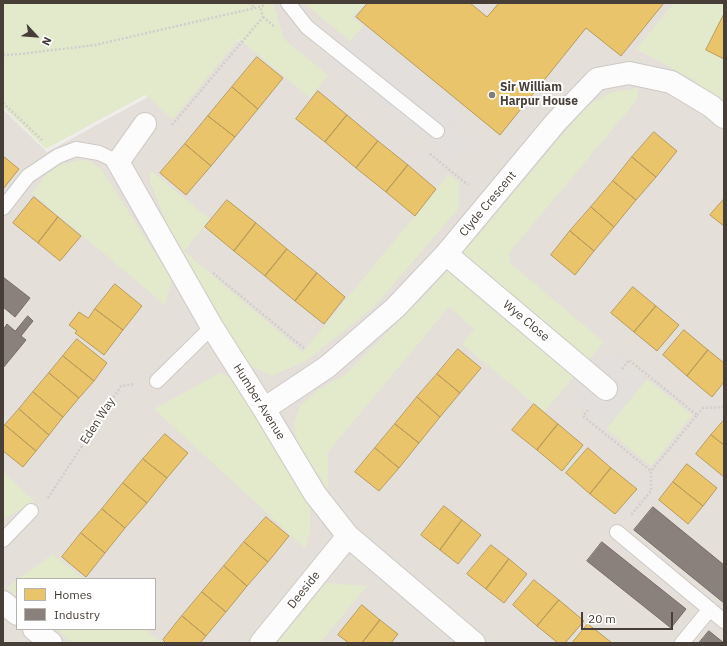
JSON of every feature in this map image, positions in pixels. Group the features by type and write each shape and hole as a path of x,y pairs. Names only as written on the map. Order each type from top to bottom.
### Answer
{"street":[{"name":"Clyde Crescent","path":"264,409 326,367 395,308 446,254 556,122 597,79 629,73 671,82 711,106 724,116"},
{"path":"118,162 145,124"},
{"name":"Humber Avenue","path":"118,162 212,327 264,409 315,494 348,536 474,643"},
{"name":"Wye Close","path":"446,254 606,388"},
{"name":"Deeside","path":"261,643 348,536"},
{"path":"3,602 16,613"},
{"path":"35,630 51,643"}],"lane":[{"path":"288,3 307,26 437,131"},
{"path":"3,208 28,176 58,156 76,150 99,153 118,162"},
{"path":"157,380 212,327"},
{"path":"3,540 31,511"},
{"path":"617,532 724,621"},
{"path":"682,643 710,609"}],"path":[{"path":"249,3 256,8"},
{"path":"3,55 95,45 256,8 271,3"},
{"path":"168,130 263,17 260,7"},
{"path":"3,103 58,156"},
{"path":"211,271 326,367"},
{"path":"651,471 583,416 630,360 697,414"},
{"name":"Eden Way","path":"31,511 44,505 121,386 157,380"},
{"path":"617,532 651,491 651,471 697,414 703,408 724,407"}],"shaded area":[{"path":"269,3 724,3 724,643 3,643 3,109 47,152 146,98 274,19"},
{"path":"363,26 463,108 449,125 470,142 454,162 333,63"},
{"path":"615,352 647,379 606,429 574,403 579,388 574,377 589,360 601,360"}],"green space":[{"path":"3,3 273,3 284,39 328,75 310,98 239,39 173,119 145,95 46,149 3,107"},
{"path":"304,3 366,3 352,18 363,26 351,42"},
{"path":"674,3 724,3 724,101 719,101 694,80 636,49"},
{"path":"638,88 637,100 509,253 510,263 604,342 544,412 462,344 474,329 449,307 328,452 328,490 297,442 294,424 300,406 319,389 345,375 428,292 482,231 586,107 609,93"},
{"path":"80,160 90,161 102,170 172,280 165,305 32,193 48,173 60,165"},
{"path":"150,170 210,219 184,251 303,352 449,174 459,183 459,208 374,307 306,361 272,376 250,366 176,246 150,182"},
{"path":"220,373 231,378 310,505 310,531 305,548 154,409"},
{"path":"647,379 692,415 651,466 606,429"},
{"path":"3,472 35,502 3,519"},
{"path":"53,554 83,578 19,578"},
{"path":"16,581 16,595 6,588"},
{"path":"326,583 367,586 320,643 277,643"},
{"path":"57,630 146,630 162,643 73,643"}],"building: Homes":[{"name":"Sir William Harpur House","path":"368,3 470,3 487,17 499,3 664,3 621,56 586,28 500,135 356,17"},
{"path":"724,14 724,59 706,50"},
{"path":"257,57 283,78 258,109 232,87"},
{"path":"232,87 258,109 235,137 208,116"},
{"path":"318,91 347,115 325,142 296,119"},
{"path":"347,115 378,141 356,168 325,142"},
{"path":"208,116 235,137 211,166 185,144"},
{"path":"654,132 677,151 656,177 632,157"},
{"path":"378,141 408,165 386,192 356,168"},
{"path":"185,144 211,166 186,195 160,173"},
{"path":"3,156 19,169 3,189"},
{"path":"632,157 656,177 636,200 613,181"},
{"path":"408,165 436,189 415,216 386,192"},
{"path":"613,181 636,200 614,227 591,207"},
{"path":"34,197 58,217 38,243 13,223"},
{"path":"724,199 724,226 710,215"},
{"path":"227,200 256,223 234,251 205,227"},
{"path":"591,207 614,227 594,251 570,231"},
{"path":"58,217 81,236 60,261 38,243"},
{"path":"256,223 287,249 265,276 234,251"},
{"path":"570,231 594,251 575,275 551,255"},
{"path":"287,249 317,273 295,301 265,276"},
{"path":"317,273 345,297 324,324 295,301"},
{"path":"115,284 142,306 123,330 95,309"},
{"path":"633,287 656,306 634,332 611,313"},
{"path":"656,306 679,325 657,351 634,332"},
{"path":"95,309 123,330 104,355 75,333 77,331 69,325 79,312 88,318"},
{"path":"684,330 708,350 687,376 663,355"},
{"path":"77,339 107,363 94,381 63,356"},
{"path":"458,349 481,368 460,393 437,374"},
{"path":"708,350 724,363 724,382 712,397 687,376"},
{"path":"63,356 94,381 79,398 49,373"},
{"path":"49,373 79,398 63,417 33,392"},
{"path":"437,374 460,393 440,417 417,397"},
{"path":"33,392 63,417 49,435 19,409"},
{"path":"417,397 440,417 419,443 395,424"},
{"path":"534,404 558,424 537,450 512,430"},
{"path":"19,409 49,435 36,451 5,425"},
{"path":"724,420 724,445 711,435"},
{"path":"395,424 419,443 399,468 375,448"},
{"path":"558,424 583,445 562,471 537,450"},
{"path":"5,425 36,451 23,467 3,451 3,428"},
{"path":"165,434 188,453 167,478 143,459"},
{"path":"711,435 724,445 724,477 696,454"},
{"path":"375,448 399,468 379,491 355,472"},
{"path":"588,448 611,468 590,494 566,473"},
{"path":"143,459 167,478 147,503 123,483"},
{"path":"687,464 717,488 703,506 673,482"},
{"path":"611,468 637,489 615,514 590,494"},
{"path":"673,482 703,506 688,524 659,500"},
{"path":"123,483 147,503 125,528 102,509"},
{"path":"444,506 462,520 440,550 421,535"},
{"path":"102,509 125,528 105,553 81,533"},
{"path":"266,517 289,536 268,562 244,542"},
{"path":"462,520 481,535 458,564 440,550"},
{"path":"81,533 105,553 86,577 62,557"},
{"path":"244,542 268,562 247,586 224,566"},
{"path":"491,545 509,559 486,589 467,574"},
{"path":"509,559 527,574 504,603 486,589"},
{"path":"224,566 247,586 226,612 202,592"},
{"path":"534,580 559,600 537,626 513,605"},
{"path":"202,592 226,612 206,636 182,616"},
{"path":"559,600 584,621 565,643 558,643 537,626"},
{"path":"362,605 380,620 362,643 349,643 338,635"},
{"path":"182,616 206,636 200,643 166,643 163,640"},
{"path":"380,620 398,634 391,643 362,643"},
{"path":"588,624 612,643 572,643"}],"building: Industry":[{"path":"3,277 30,298 15,317 3,307"},
{"path":"28,316 33,321 21,336 26,340 3,368 3,330 7,324 15,331"},
{"path":"653,507 724,565 724,603 634,530"},
{"path":"602,542 686,609 671,628 587,561"},
{"path":"709,631 724,643 699,643"}],"place":[{"name":"Sir William Harpur House","path":"492,95"}]}
